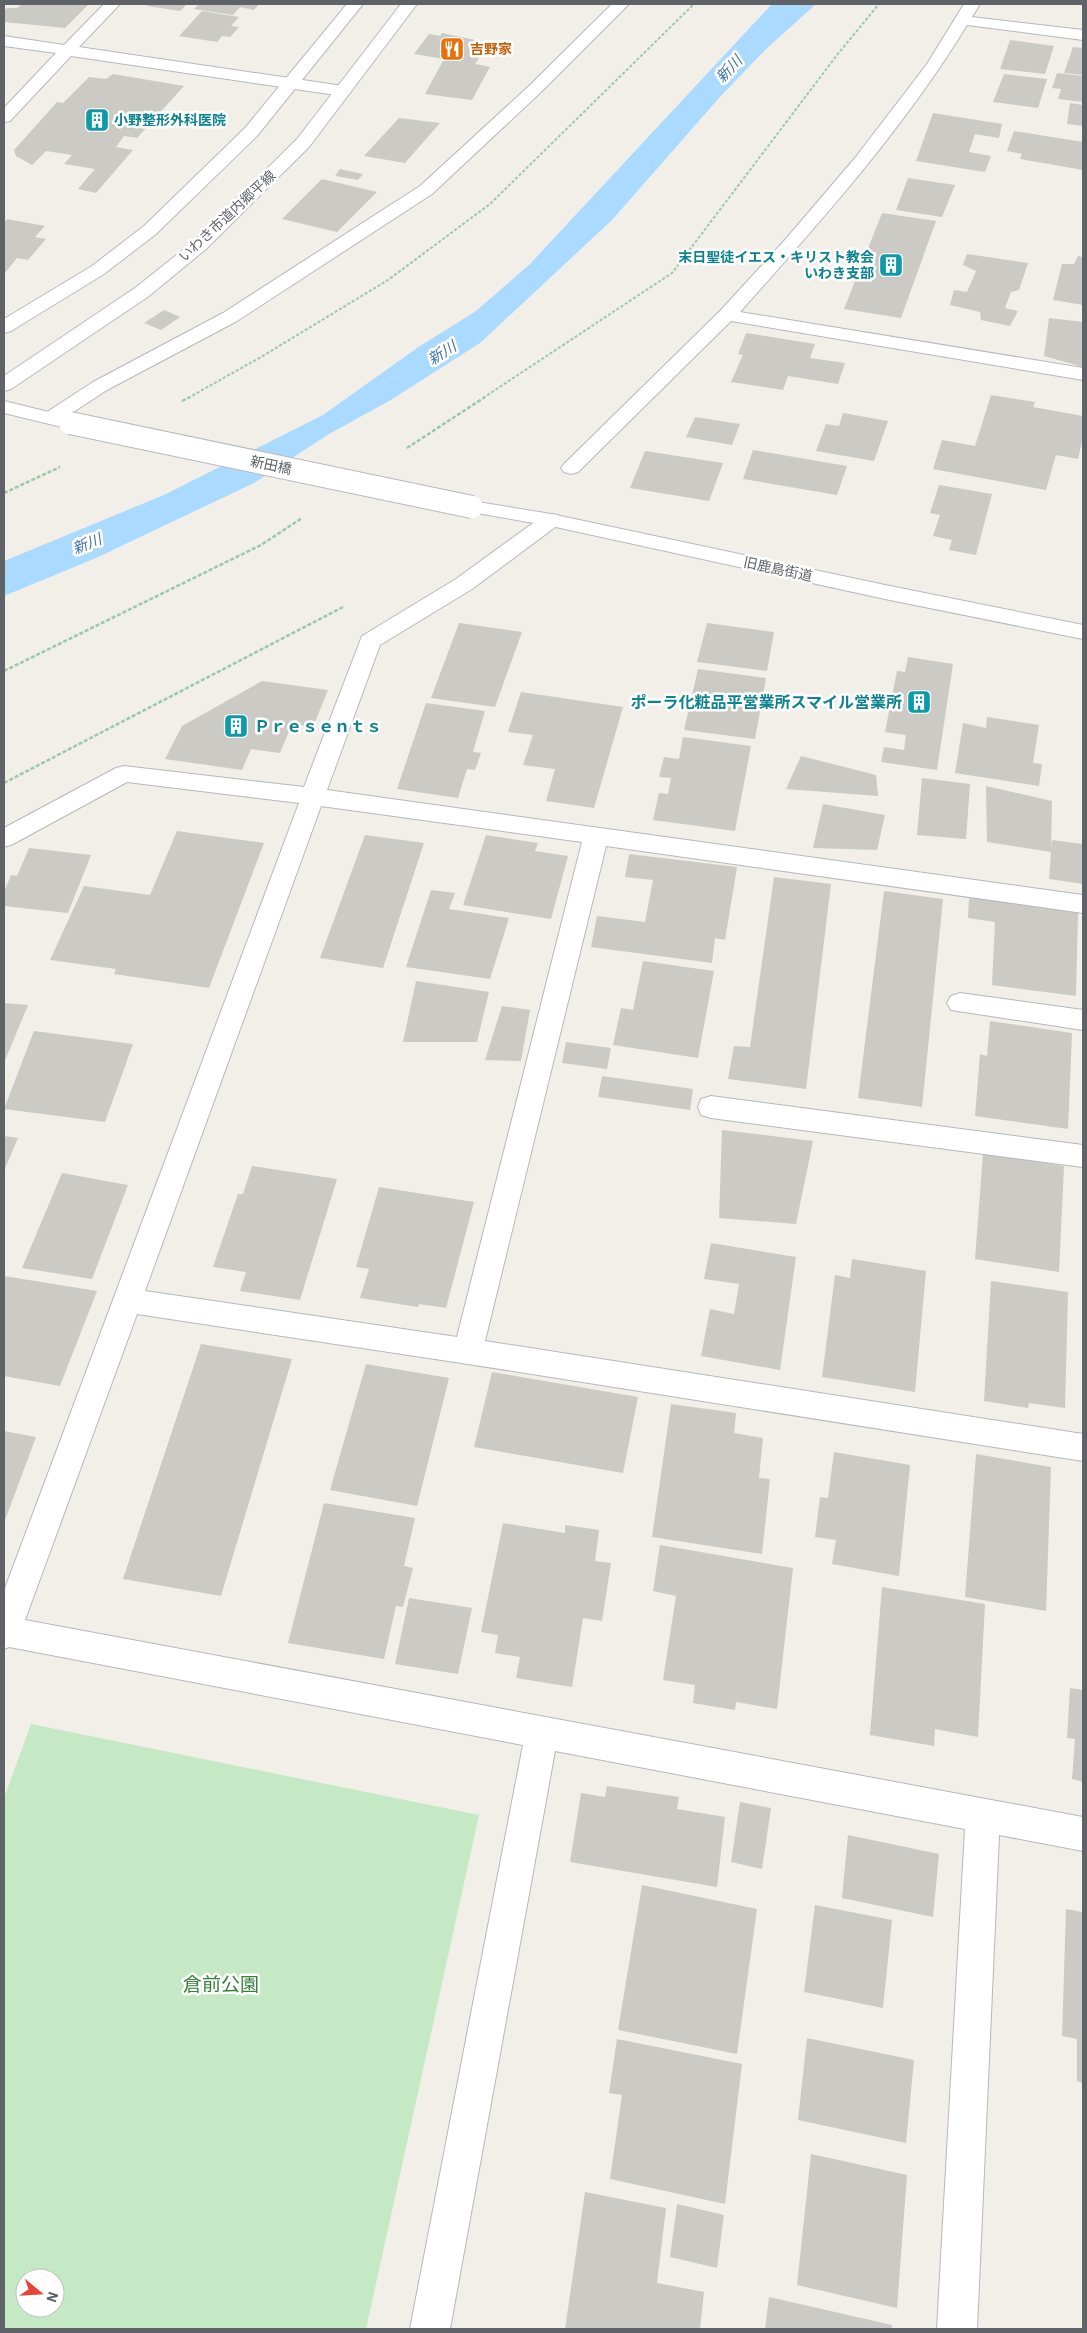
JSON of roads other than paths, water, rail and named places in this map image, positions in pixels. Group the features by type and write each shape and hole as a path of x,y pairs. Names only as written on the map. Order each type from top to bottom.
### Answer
{"street":[{"path":"4,117 112,4"},
{"path":"4,327 98,270 150,230 250,132 292,84 355,4"},
{"name":"いわき市道内郷平線","path":"4,385 142,292 200,245 303,143 408,4"},
{"path":"4,407 60,421 100,386 230,317 426,190 621,4"},
{"path":"571,468 727,315 861,162 934,66 972,4"},
{"path":"961,20 1083,36"},
{"path":"4,41 343,91"},
{"path":"727,315 1083,374"},
{"name":"新田橋","path":"60,421 472,507"},
{"name":"旧鹿島街道","path":"472,507 551,520 875,590 1083,632"},
{"path":"551,520 464,584 370,641 4,1632 1083,1834"},
{"path":"4,838 124,774 312,796 1083,904"},
{"path":"468,1351 596,836"},
{"path":"960,1003 1083,1020"},
{"path":"711,1107 1083,1156"},
{"path":"126,1300 468,1351 1083,1448"},
{"path":"430,2329 542,1732"},
{"path":"957,2329 983,1815"}],"water":[{"name":"新川","path":"772,4 816,4 765,50 719,98 612,220 480,343 389,401 329,434 254,483 96,558 4,596 4,561 164,495 323,415 417,348 476,311 530,264"}],"place":[{"name":"吉野家","path":"452,49"},
{"name":"小野整形外科医院","path":"97,120"},
{"name":"末日聖徒イエス・キリスト教会 いわき支部","path":"891,265"},
{"name":"ポーラ化粧品平営業所スマイル営業所","path":"919,702"},
{"name":"Ｐｒｅｓｅｎｔｓ","path":"236,726"}],"park label":[{"name":"倉前公園","path":"221,1984"}]}
